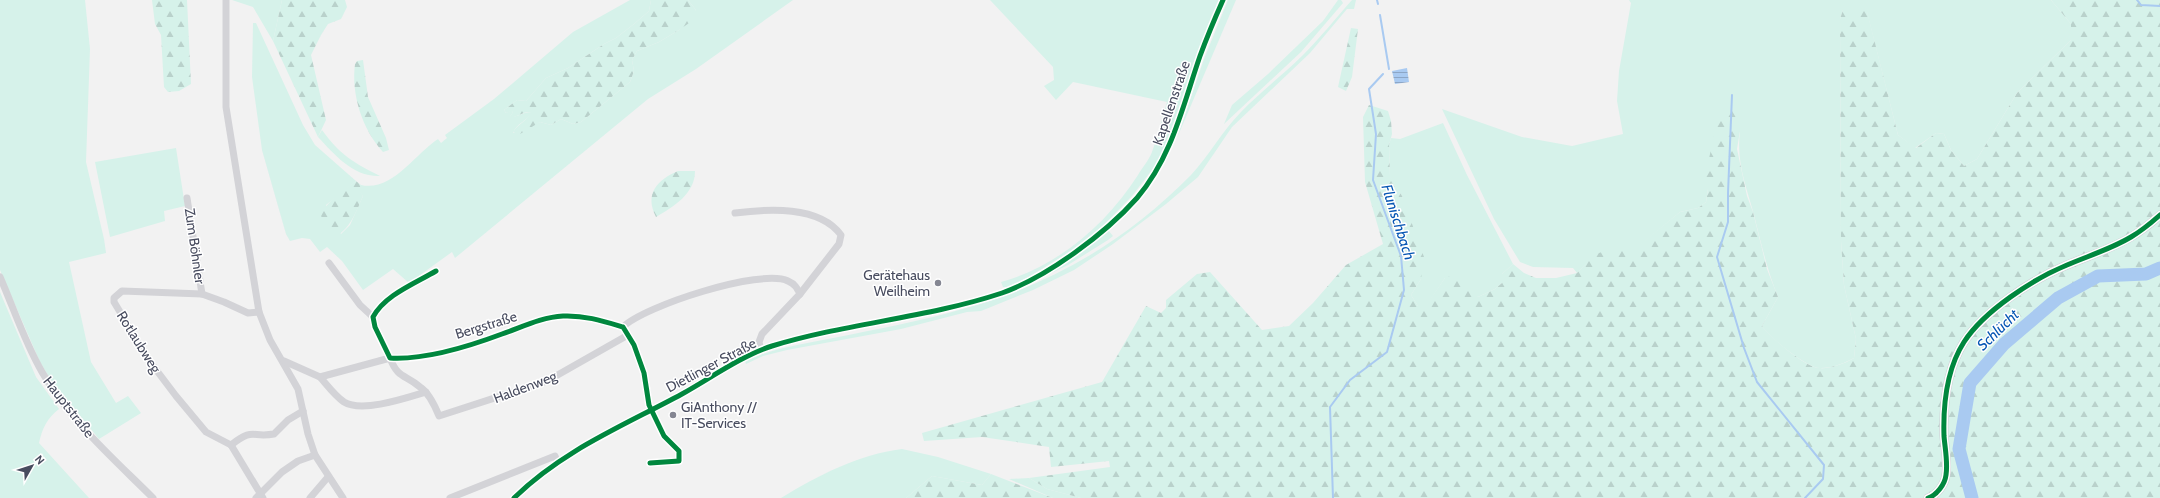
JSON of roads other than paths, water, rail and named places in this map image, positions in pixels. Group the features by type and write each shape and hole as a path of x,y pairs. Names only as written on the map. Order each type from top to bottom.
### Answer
{"main road":[{"path":"1928,498 1941,488 1946,476 1944,409 1947,382 1954,360 1963,342 1974,329 2030,284 2066,265 2130,238 2160,215"}],"street":[{"path":"226,0 226,107 259,312 268,334 298,389 316,455 328,477 343,498"},
{"name":"Kapellenstraße","path":"1033,278 1080,249 1108,226 1137,198 1162,161 1175,135 1201,54 1223,0"},
{"name":"Zum Böhnler","path":"188,198 202,294"},
{"path":"735,213 758,210 807,215 834,225 840,235 839,244 800,294 762,334 758,342 761,350"},
{"path":"329,263 360,305 373,317 375,327 395,372 426,392"},
{"path":"373,317 378,308 389,299 436,271"},
{"name":"Hauptstraße","path":"0,278 41,371 55,392 74,418 153,498"},
{"path":"650,463 679,461 679,451 664,436 649,405 644,373 634,345 623,327 629,321 686,296 758,278 780,278 788,280 795,285 800,294"},
{"name":"Dietlinger Straße","path":"514,498 557,461 604,434 652,410 761,350 822,333 964,304 1003,293 1033,278"},
{"name":"Rotlaubweg","path":"231,445 206,432 176,396 151,363 114,302 114,298 122,291 202,294 248,313 259,312"},
{"name":"Bergstraße","path":"320,377 390,358 404,359 493,338 546,318 574,316 599,319 623,327"},
{"name":"Haldenweg","path":"426,392 439,416 547,381 628,335"},
{"path":"284,361 320,377 343,401 350,404 388,403 426,392"},
{"path":"303,411 288,420 274,434 249,434 243,436 231,445 260,497 282,472 298,461 316,455"},
{"path":"450,498 555,456 557,461"},
{"path":"310,498 328,477"},
{"path":"520,492 525,498"}],"water":[{"path":"1407,68 1409,82 1395,84 1392,71"}],"waterway":[{"name":"Flunischbach","path":"1377,0 1378,4"},
{"path":"2137,0 2141,5 2160,6"},
{"name":"Flunischbach","path":"1380,15 1389,69"},
{"name":"Flunischbach","path":"1333,498 1330,407 1350,380 1387,352 1404,290 1401,256 1373,180 1376,134 1369,89 1383,74"},
{"path":"1732,95 1728,222 1717,257 1744,348 1757,382 1824,465 1823,479 1805,498"},
{"name":"Schlücht","path":"1972,498 1959,449 1970,383 2004,344 2058,298 2098,276 2146,274 2160,268"}],"place":[{"name":"Gerätehaus Weilheim","path":"938,283"},
{"name":"GiAnthony // IT-Services","path":"673,415"}]}
